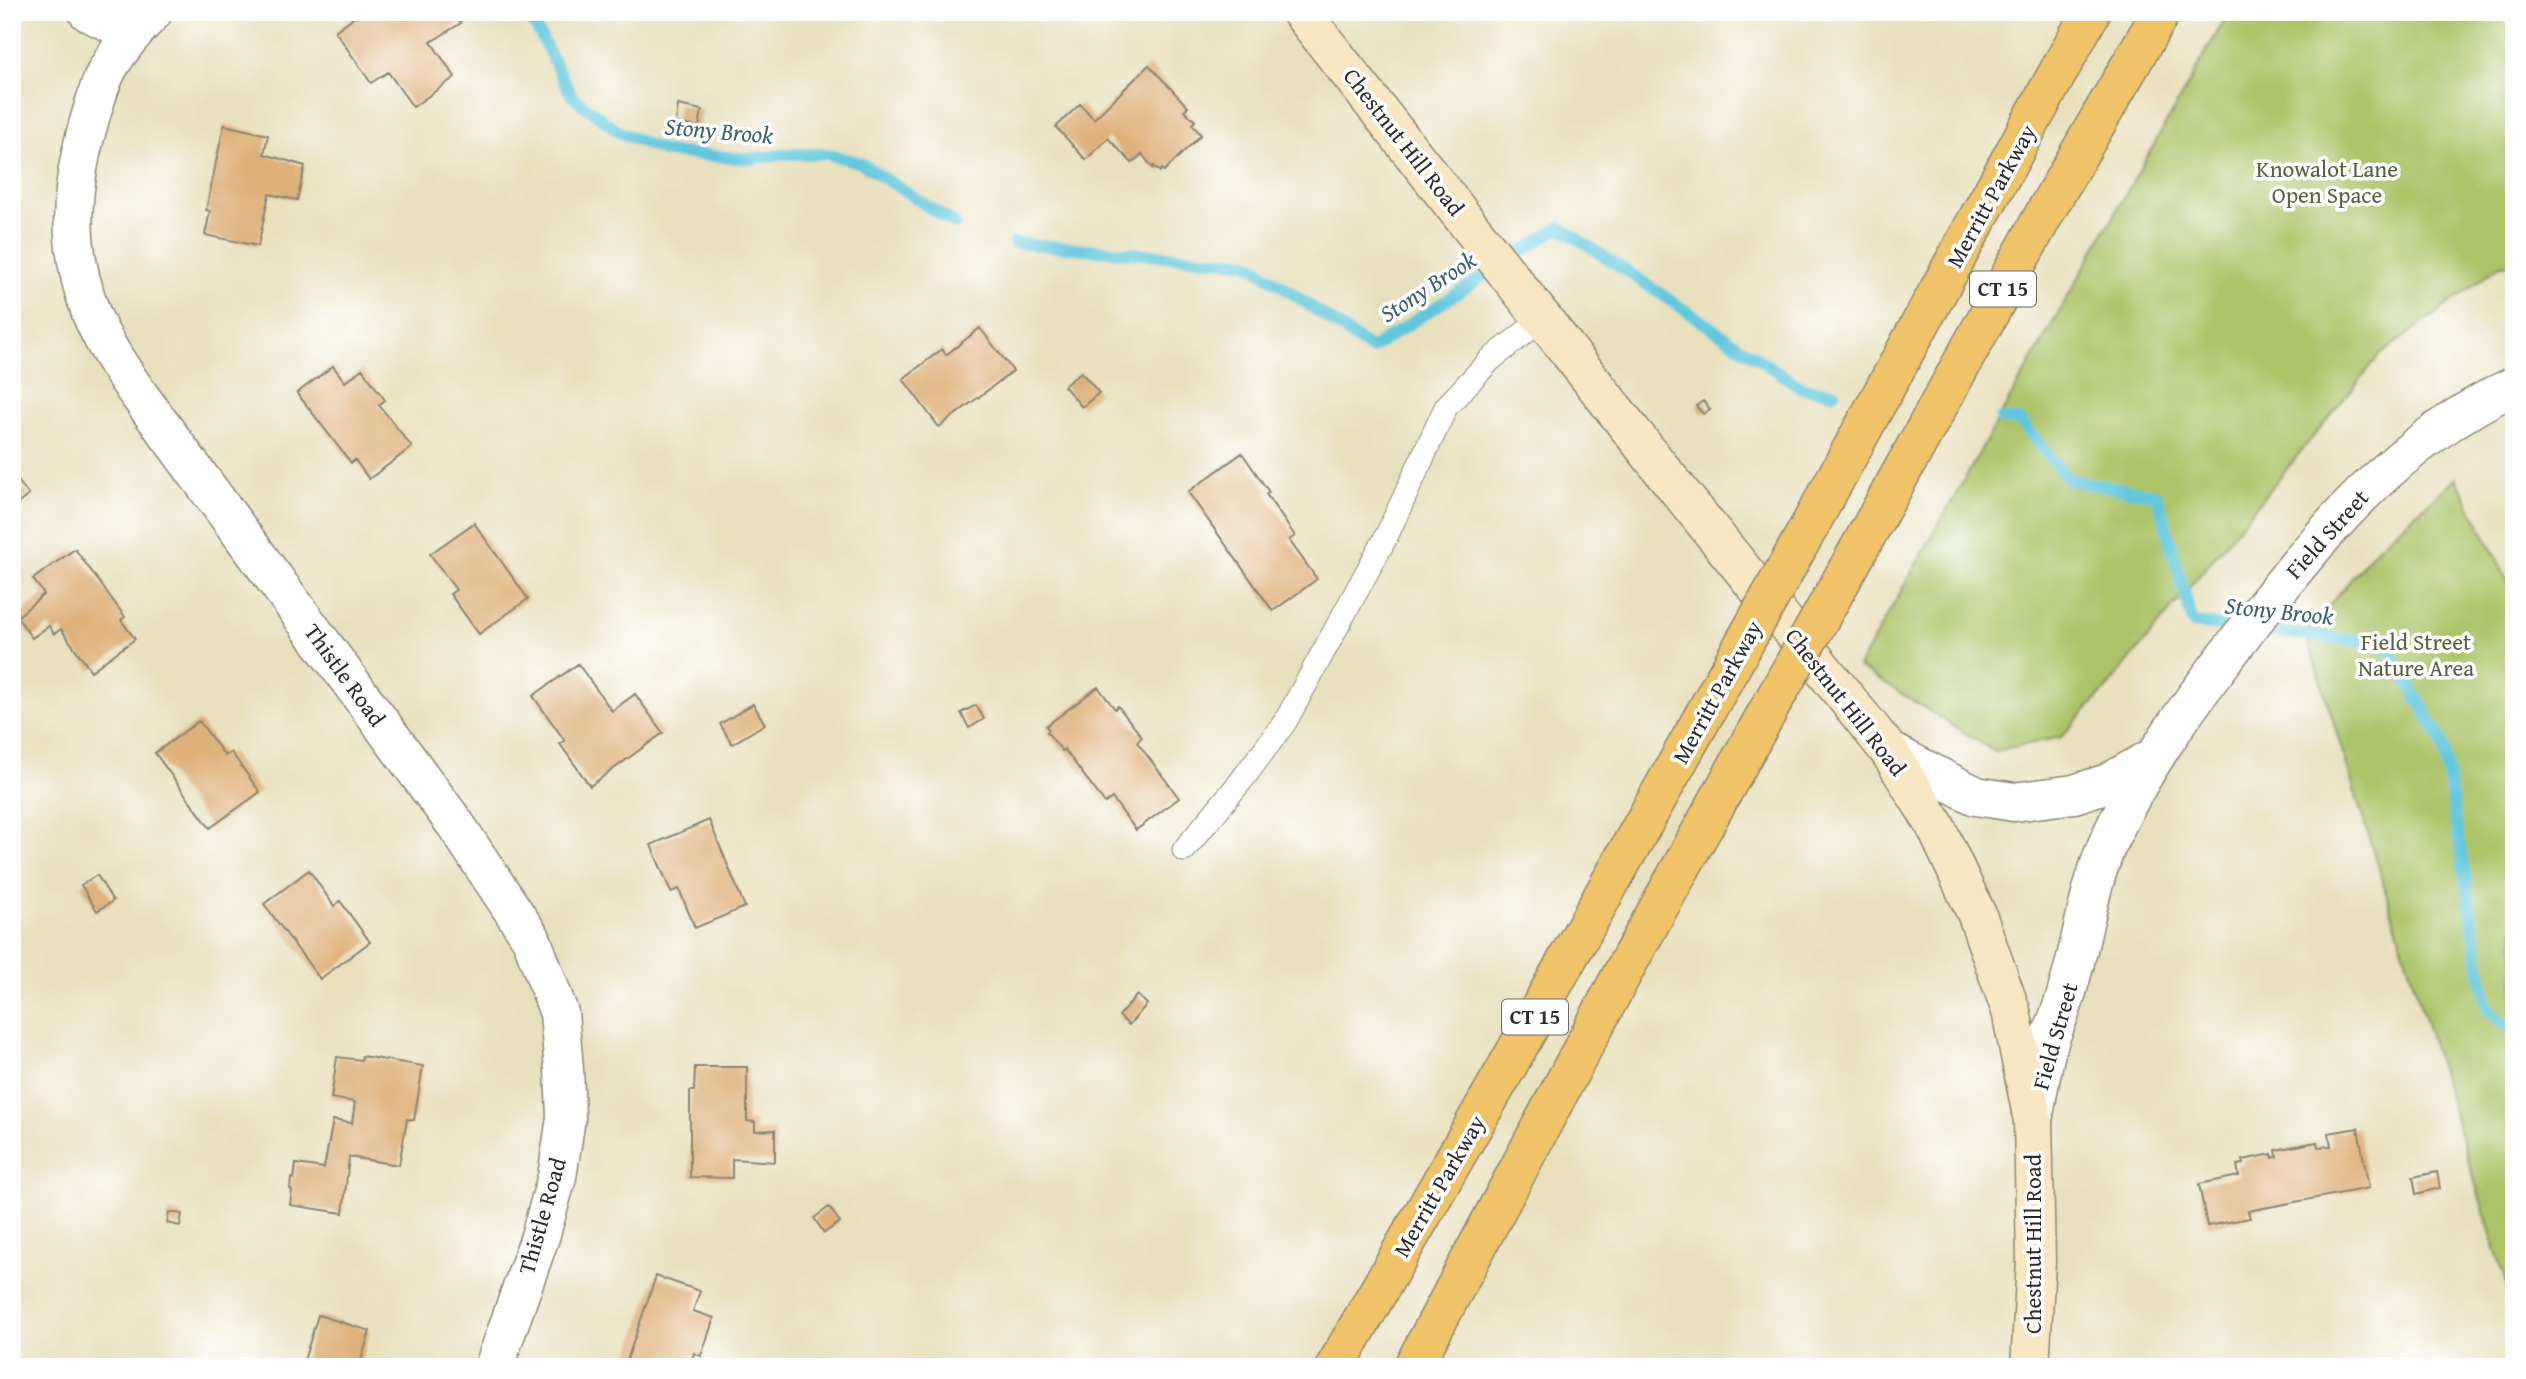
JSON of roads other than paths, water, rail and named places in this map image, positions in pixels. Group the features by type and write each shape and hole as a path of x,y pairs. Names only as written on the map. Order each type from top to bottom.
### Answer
{"highway":[{"name":"Merritt Parkway","path":"1335,1367 1503,1074 1809,527 2091,12"},
{"name":"CT 15","path":"1413,1367 1628,963 2044,214 2161,12"}],"main road":[{"name":"Chestnut Hill Road","path":"1301,12 1539,315 1889,751 1935,825 1977,915 2011,1012 2033,1121 2036,1261 2031,1367"}],"street":[{"path":"88,12 143,22"},
{"name":"Thistle Road","path":"143,22 108,68 93,108 75,175 72,211 75,245 91,312 106,346 136,391 497,884 531,938 559,1013 566,1118 557,1177 540,1237 494,1367"},
{"name":"Field Street","path":"2033,1121 2048,1047 2068,990 2094,885 2110,837 2154,757 2221,662 2314,545 2385,471 2463,411 2514,386"},
{"name":"Field Street","path":"1889,751 1976,796 2014,802 2074,794 2108,783 2154,757"}],"lane":[{"path":"1184,850 1285,722 1385,539 1446,407 1490,360 1539,315"}],"waterway":[{"name":"Stony Brook","path":"525,12 537,29 572,96 619,132 665,152 751,159 787,154 828,154 861,163 955,224"},
{"name":"Stony Brook","path":"1014,243 1249,263 1371,349 1560,227 1802,388 1834,393"},
{"name":"Stony Brook","path":"2001,419 2020,421 2069,480 2157,495 2193,623 2386,644 2443,743 2487,1009 2514,1032"}],"park label":[{"name":"Knowalot Lane Open Space","path":"2327,182"},
{"name":"Field Street Nature Area","path":"2416,655"}]}
